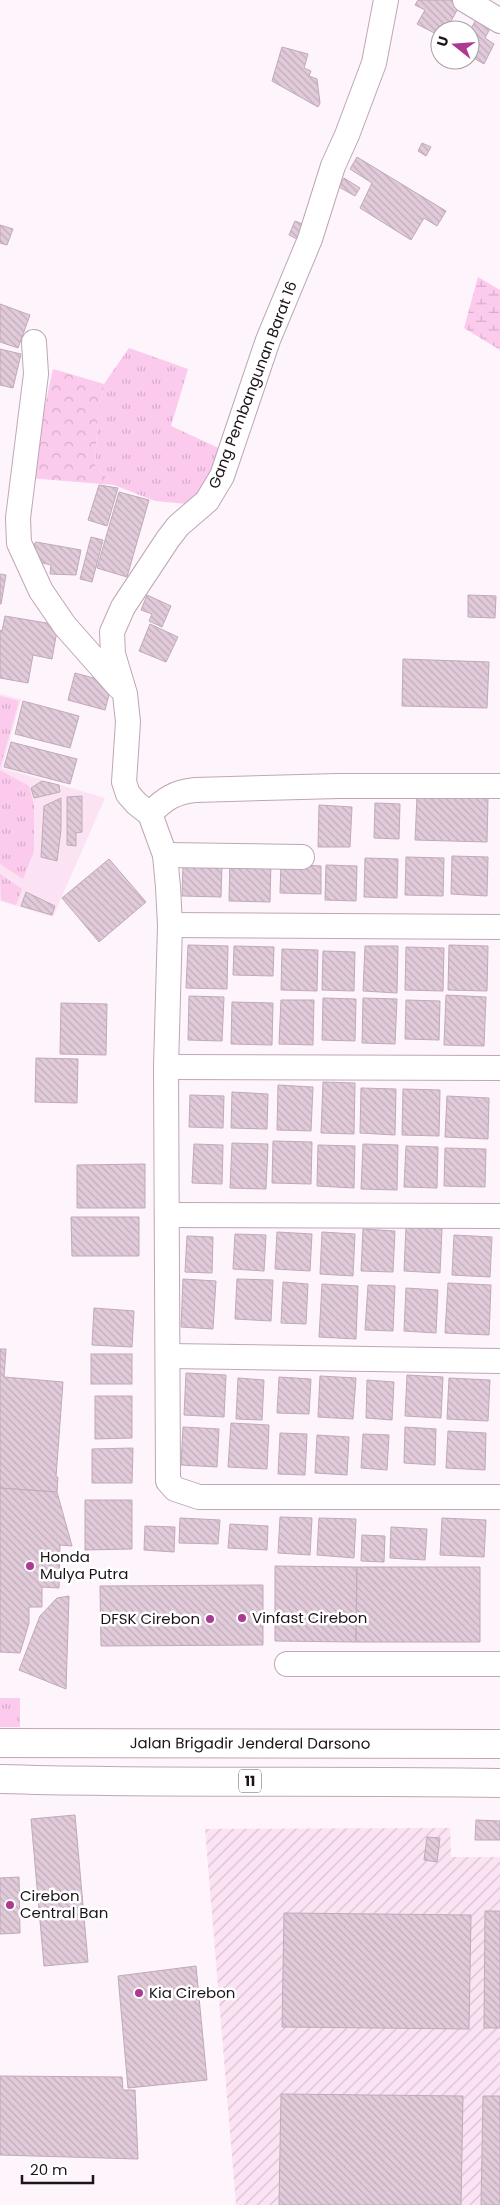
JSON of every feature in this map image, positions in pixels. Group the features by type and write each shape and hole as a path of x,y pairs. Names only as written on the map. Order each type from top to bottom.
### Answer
{"highway":[{"name":"Jalan Brigadir Jenderal Darsono","path":"0,1743 500,1744"},
{"name":"11","path":"0,1779 129,1783 267,1780 500,1783"}],"street":[{"name":"Gang Pembangunan Barat 16","path":"386,0 374,63 347,135 333,166 310,239 268,340 222,476 208,501 178,526 168,539 139,581 112,632 113,654 125,694 128,722 124,782 128,794 136,804 150,814 165,855 168,887 170,925 166,1066 169,1356 168,1481 175,1489 199,1497 500,1497"},
{"path":"465,0 500,21"},
{"path":"34,342 36,374 18,518 19,543 41,591 65,626 125,694"},
{"path":"150,814 164,800 177,792 195,790 338,786 500,786"},
{"path":"165,855 302,857"},
{"path":"170,925 500,927"},
{"path":"166,1066 500,1068"},
{"path":"167,1215 500,1216"},
{"path":"169,1356 500,1360"},
{"path":"287,1664 500,1664"}],"shaded area":[{"path":"0,694 21,699 2,768 105,798 53,917 0,901"},
{"path":"450,1828 451,1857 500,1857 500,2205 236,2205 205,1829"}],"green space":[{"path":"478,277 500,290 500,350 464,328"},
{"path":"129,348 188,369 171,426 225,451 219,471 188,504 155,501 114,485 95,466 98,415 104,384"},
{"path":"53,369 104,384 98,415 95,466 114,485 29,478"},
{"path":"0,696 19,701 0,768"},
{"path":"0,770 29,786 34,805 34,851 23,879 0,864"},
{"path":"0,874 22,889 16,905 1,900"},
{"path":"0,1698 20,1698 20,1727 0,1727"}],"building":[{"path":"418,0 451,0 460,5 452,20 430,20 430,31 417,24 425,10 415,5"},
{"path":"480,13 494,21 485,38 494,44 484,64 480,62 480,20 476,20"},
{"path":"282,47 308,54 304,68 311,71 309,76 317,79 320,103 318,107 272,81"},
{"path":"422,143 431,147 426,156 418,151"},
{"path":"357,157 446,211 437,226 424,218 411,240 360,208 372,183 350,169"},
{"path":"344,178 360,188 355,196 339,187"},
{"path":"295,221 305,225 299,240 289,235"},
{"path":"0,225 13,229 7,245 0,243"},
{"path":"0,304 30,315 18,348 0,342"},
{"path":"0,349 21,354 13,388 0,385"},
{"path":"99,485 118,488 107,526 88,520"},
{"path":"119,492 149,500 127,577 97,568"},
{"path":"91,537 103,540 92,582 80,579"},
{"path":"36,542 81,550 76,575 50,574 51,565 39,562 31,547"},
{"path":"0,574 6,575 1,604 0,604"},
{"path":"147,595 171,606 162,627 149,621 152,614 141,610"},
{"path":"468,595 496,596 495,618 468,617"},
{"path":"5,616 58,625 52,659 33,655 28,683 0,678 0,630 2,631"},
{"path":"150,624 178,637 166,662 139,651"},
{"path":"403,659 489,662 487,708 402,706"},
{"path":"75,673 112,683 105,710 68,700"},
{"path":"23,701 79,716 70,748 15,734"},
{"path":"11,742 77,759 70,784 4,767"},
{"path":"42,781 59,785 60,792 34,798 31,788"},
{"path":"82,796 82,832 76,833 76,846 67,845 67,797"},
{"path":"417,796 488,798 487,842 415,840"},
{"path":"61,798 61,830 57,861 41,857 44,806"},
{"path":"375,803 400,804 399,839 374,838"},
{"path":"319,805 352,807 350,847 318,847"},
{"path":"452,856 488,857 487,896 451,894"},
{"path":"406,857 444,858 443,896 405,895"},
{"path":"365,858 398,859 397,898 364,897"},
{"path":"109,859 146,902 99,942 62,898"},
{"path":"230,859 271,860 270,902 229,901"},
{"path":"183,864 222,865 221,897 182,896"},
{"path":"281,864 321,866 321,894 280,893"},
{"path":"326,865 357,866 356,901 325,900"},
{"path":"26,892 55,906 52,915 21,906"},
{"path":"188,945 228,946 227,989 186,988"},
{"path":"449,945 488,946 487,991 448,990"},
{"path":"234,946 274,947 273,976 233,975"},
{"path":"365,946 398,946 397,993 363,991"},
{"path":"406,947 444,948 443,991 405,990"},
{"path":"282,949 318,950 317,991 281,990"},
{"path":"323,951 355,952 354,991 322,990"},
{"path":"446,995 486,997 484,1046 444,1045"},
{"path":"189,996 224,997 222,1041 188,1040"},
{"path":"323,998 356,999 355,1041 322,1040"},
{"path":"363,998 397,999 395,1044 362,1043"},
{"path":"281,1000 314,1000 313,1045 279,1044"},
{"path":"406,1000 440,1001 439,1040 405,1039"},
{"path":"232,1002 273,1003 272,1045 231,1044"},
{"path":"61,1003 107,1004 106,1055 60,1054"},
{"path":"36,1058 78,1059 77,1103 35,1102"},
{"path":"323,1082 355,1083 354,1134 321,1133"},
{"path":"278,1085 313,1087 311,1131 277,1130"},
{"path":"361,1088 396,1089 395,1135 360,1133"},
{"path":"403,1089 440,1090 439,1136 402,1135"},
{"path":"232,1092 268,1094 267,1129 231,1128"},
{"path":"190,1095 224,1096 223,1128 189,1127"},
{"path":"447,1096 489,1098 488,1139 445,1137"},
{"path":"273,1141 312,1142 311,1184 272,1183"},
{"path":"232,1143 268,1144 266,1189 230,1188"},
{"path":"194,1144 223,1145 222,1184 192,1183"},
{"path":"363,1144 398,1145 397,1190 361,1189"},
{"path":"318,1145 355,1146 354,1188 317,1186"},
{"path":"406,1146 438,1147 437,1188 404,1187"},
{"path":"445,1148 486,1149 485,1187 444,1186"},
{"path":"145,1164 145,1208 77,1208 77,1165"},
{"path":"71,1217 139,1217 139,1256 72,1256"},
{"path":"406,1227 442,1229 440,1273 404,1271"},
{"path":"363,1229 395,1231 393,1272 361,1271"},
{"path":"277,1232 312,1234 310,1271 275,1269"},
{"path":"322,1232 355,1234 353,1276 320,1274"},
{"path":"235,1234 266,1235 264,1271 233,1269"},
{"path":"454,1235 492,1237 490,1277 452,1275"},
{"path":"187,1236 213,1237 212,1273 185,1272"},
{"path":"183,1279 216,1281 213,1329 181,1327"},
{"path":"237,1279 273,1280 271,1321 235,1319"},
{"path":"283,1282 308,1284 306,1324 281,1323"},
{"path":"448,1283 491,1285 489,1335 445,1333"},
{"path":"322,1284 358,1286 356,1339 319,1337"},
{"path":"368,1285 395,1286 393,1331 365,1330"},
{"path":"406,1288 438,1290 436,1333 404,1331"},
{"path":"94,1308 134,1311 132,1347 92,1345"},
{"path":"0,1349 6,1349 4,1377 63,1382 56,1477 58,1477 57,1492 0,1488"},
{"path":"91,1354 132,1354 132,1384 91,1384"},
{"path":"186,1373 226,1375 224,1417 184,1415"},
{"path":"407,1375 443,1377 441,1418 405,1416"},
{"path":"320,1376 356,1378 353,1419 318,1417"},
{"path":"279,1377 311,1379 309,1414 277,1413"},
{"path":"238,1378 264,1380 262,1420 236,1419"},
{"path":"449,1378 490,1380 488,1421 447,1419"},
{"path":"367,1380 394,1382 392,1420 366,1418"},
{"path":"95,1396 132,1396 132,1438 95,1439"},
{"path":"231,1423 269,1425 267,1469 228,1467"},
{"path":"183,1427 219,1429 217,1467 181,1465"},
{"path":"405,1427 436,1429 435,1465 404,1463"},
{"path":"448,1431 486,1433 485,1470 446,1468"},
{"path":"280,1433 307,1434 305,1475 278,1474"},
{"path":"363,1434 389,1435 387,1470 361,1468"},
{"path":"317,1435 349,1437 347,1475 315,1473"},
{"path":"133,1448 132,1483 92,1483 92,1449"},
{"name":"Honda Mulya Putra","path":"0,1488 57,1492 72,1546 60,1545 59,1588 42,1587 42,1607 29,1607 29,1623 20,1653 0,1652"},
{"path":"85,1500 132,1500 132,1549 85,1550"},
{"path":"280,1517 312,1518 310,1555 278,1553"},
{"path":"180,1518 220,1520 218,1544 179,1543"},
{"path":"319,1518 356,1519 354,1558 317,1555"},
{"path":"442,1518 486,1520 484,1557 440,1555"},
{"path":"230,1524 268,1526 267,1550 228,1548"},
{"path":"145,1526 175,1527 174,1552 144,1550"},
{"path":"391,1527 427,1529 425,1560 390,1558"},
{"path":"362,1535 385,1536 384,1562 361,1561"},
{"path":"275,1566 357,1567 356,1642 275,1641"},
{"path":"357,1567 480,1567 480,1642 356,1642"},
{"path":"263,1585 263,1645 101,1646 100,1586"},
{"path":"69,1596 66,1689 19,1670 40,1616 57,1598"},
{"path":"75,1815 88,1962 44,1966 31,1819"},
{"path":"476,1820 500,1821 500,1840 475,1840"},
{"path":"427,1837 440,1838 437,1862 424,1860"},
{"name":"Cirebon Central Ban","path":"19,1877 20,1933 0,1934 0,1878"},
{"path":"485,1911 500,1911 500,2028 484,2028"},
{"path":"284,1913 471,1915 469,2029 282,2027"},
{"path":"196,1966 207,2080 128,2088 118,1976"},
{"path":"0,2076 122,2077 123,2090 135,2090 138,2159 0,2155"},
{"path":"281,2094 463,2096 461,2205 279,2205"},
{"path":"483,2096 500,2096 500,2205 481,2205"}],"place":[{"name":"Honda Mulya Putra","path":"30,1566"},
{"name":"Vinfast Cirebon","path":"242,1618"},
{"name":"DFSK Cirebon","path":"210,1619"},
{"name":"Cirebon Central Ban","path":"10,1905"},
{"name":"Kia Cirebon","path":"139,1993"}]}
